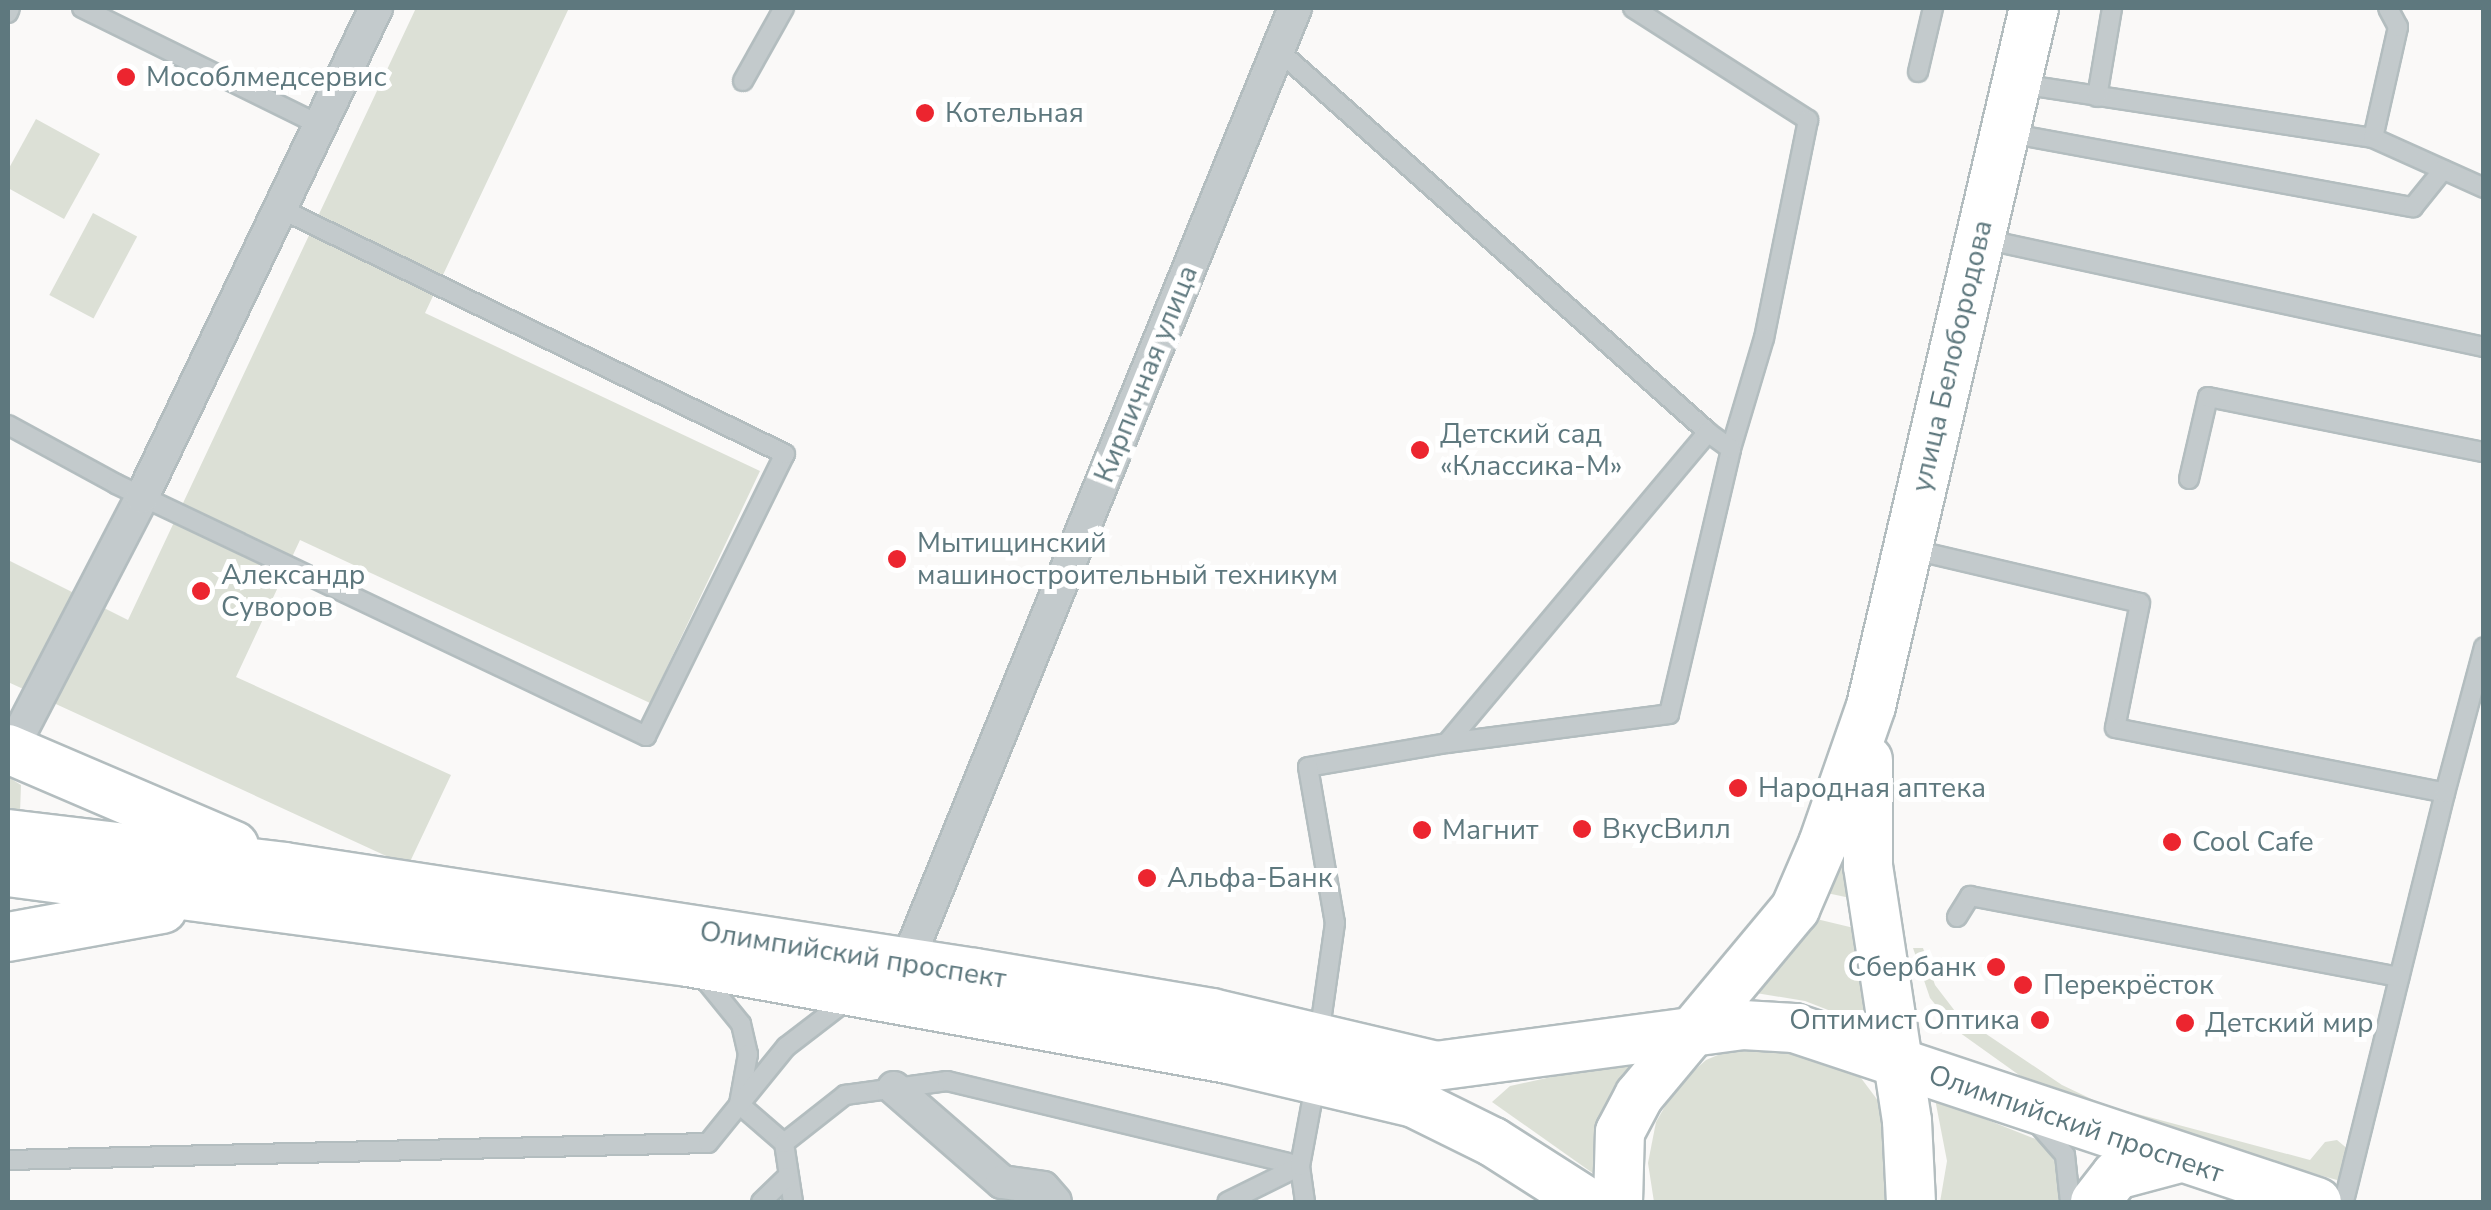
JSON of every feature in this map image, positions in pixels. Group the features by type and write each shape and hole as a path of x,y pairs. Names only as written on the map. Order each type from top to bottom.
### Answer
{"main road":[{"name":"улица Белобородова","path":"1871,706 2034,8"},
{"path":"1618,1202 1620,1132 1639,1096 1795,909 1871,706"},
{"path":"1871,706 1864,816 1894,1062"},
{"path":"9,750 284,867"},
{"name":"Олимпийский проспект","path":"8,834 284,867 1212,1013 1493,1142 1588,1202"},
{"name":"Олимпийский проспект","path":"8,872 202,902 688,962 861,992 1318,1059 1436,1066 1743,1025 1794,1028 2176,1160 2317,1202"},
{"path":"8,936 202,902"},
{"name":"Олимпийский проспект","path":"1894,1062 1907,1120 1911,1202"},
{"path":"2095,1202 2116,1175 2176,1160"}],"street":[{"path":"9,750 142,497 277,207 376,8"},
{"name":"Кирпичная улица","path":"907,962 1295,8"},
{"path":"894,1088 1002,1182 1043,1188 1055,1202"}],"lane":[{"path":"82,8 318,124"},
{"path":"744,81 784,8"},
{"path":"1305,1202 1300,1166 1335,922 1308,767 1447,743 1669,714 1730,449 1764,338 1808,120 1633,8"},
{"path":"1918,72 1933,8"},
{"path":"2097,97 2112,8"},
{"path":"2373,138 2398,27 2388,8"},
{"path":"1278,50 1730,449"},
{"path":"2014,83 2373,138 2484,188"},
{"path":"2003,132 2413,206 2444,170"},
{"path":"8,425 142,497 646,736 785,454 277,207"},
{"path":"1978,238 2484,347"},
{"path":"2189,479 2208,398 2484,452"},
{"path":"1447,743 1708,432"},
{"path":"1909,548 2140,603 2114,728 2445,793"},
{"path":"2344,1202 2484,647"},
{"path":"1957,916 1970,896 2399,977"},
{"path":"688,962 741,1024 748,1054 739,1104"},
{"path":"8,1160 708,1143 799,1035 861,992"},
{"path":"784,1143 844,1095 947,1081 1300,1166"},
{"path":"739,1104 784,1143 793,1202"},
{"path":"2016,1106 2065,1155 2070,1202"},
{"path":"1227,1202 1300,1166"},
{"path":"761,1202 787,1176"}],"shaded area":[{"path":"416,8 569,8 425,313 760,471 650,703 300,540 236,677 451,775 408,866 8,682 8,560 128,620"},
{"path":"36,119 100,154 64,219 8,188 8,170"},
{"path":"93,213 137,236 93,319 49,295"},
{"path":"8,777 21,785 20,812 8,811"},
{"path":"1850,829 1855,899 1822,892"},
{"path":"1804,916 1854,928 1872,1027 1805,1001 1744,991"},
{"path":"1913,948 1923,948 1935,985 1958,1015 2062,1085 2104,1105 2310,1160 2325,1142 2337,1140 2349,1150 2344,1182 2082,1109 2019,1075 1956,1030 1930,998"},
{"path":"1784,1041 1858,1074 1882,1106 1895,1145 1888,1202 1654,1202 1648,1163 1656,1122 1676,1087 1706,1060 1744,1044"},
{"path":"1642,1057 1601,1179 1492,1102 1510,1086"},
{"path":"1935,1099 2043,1142 2059,1169 2058,1202 1940,1202 1947,1161"}],"place":[{"name":"Мособлмедсервис","path":"126,77"},
{"name":"Котельная","path":"925,113"},
{"name":"Детский сад «Классика-М»","path":"1420,450"},
{"name":"Мытищинский машиностроительный техникум","path":"897,559"},
{"name":"Александр Суворов","path":"201,591"},
{"name":"Народная аптека","path":"1738,788"},
{"name":"ВкусВилл","path":"1582,829"},
{"name":"Магнит","path":"1422,830"},
{"name":"Cool Cafe","path":"2172,842"},
{"name":"Альфа-Банк","path":"1147,878"},
{"name":"Сбербанк","path":"1996,967"},
{"name":"Перекрёсток","path":"2023,985"},
{"name":"Оптимист Оптика","path":"2040,1020"},
{"name":"Детский мир","path":"2185,1023"}]}
